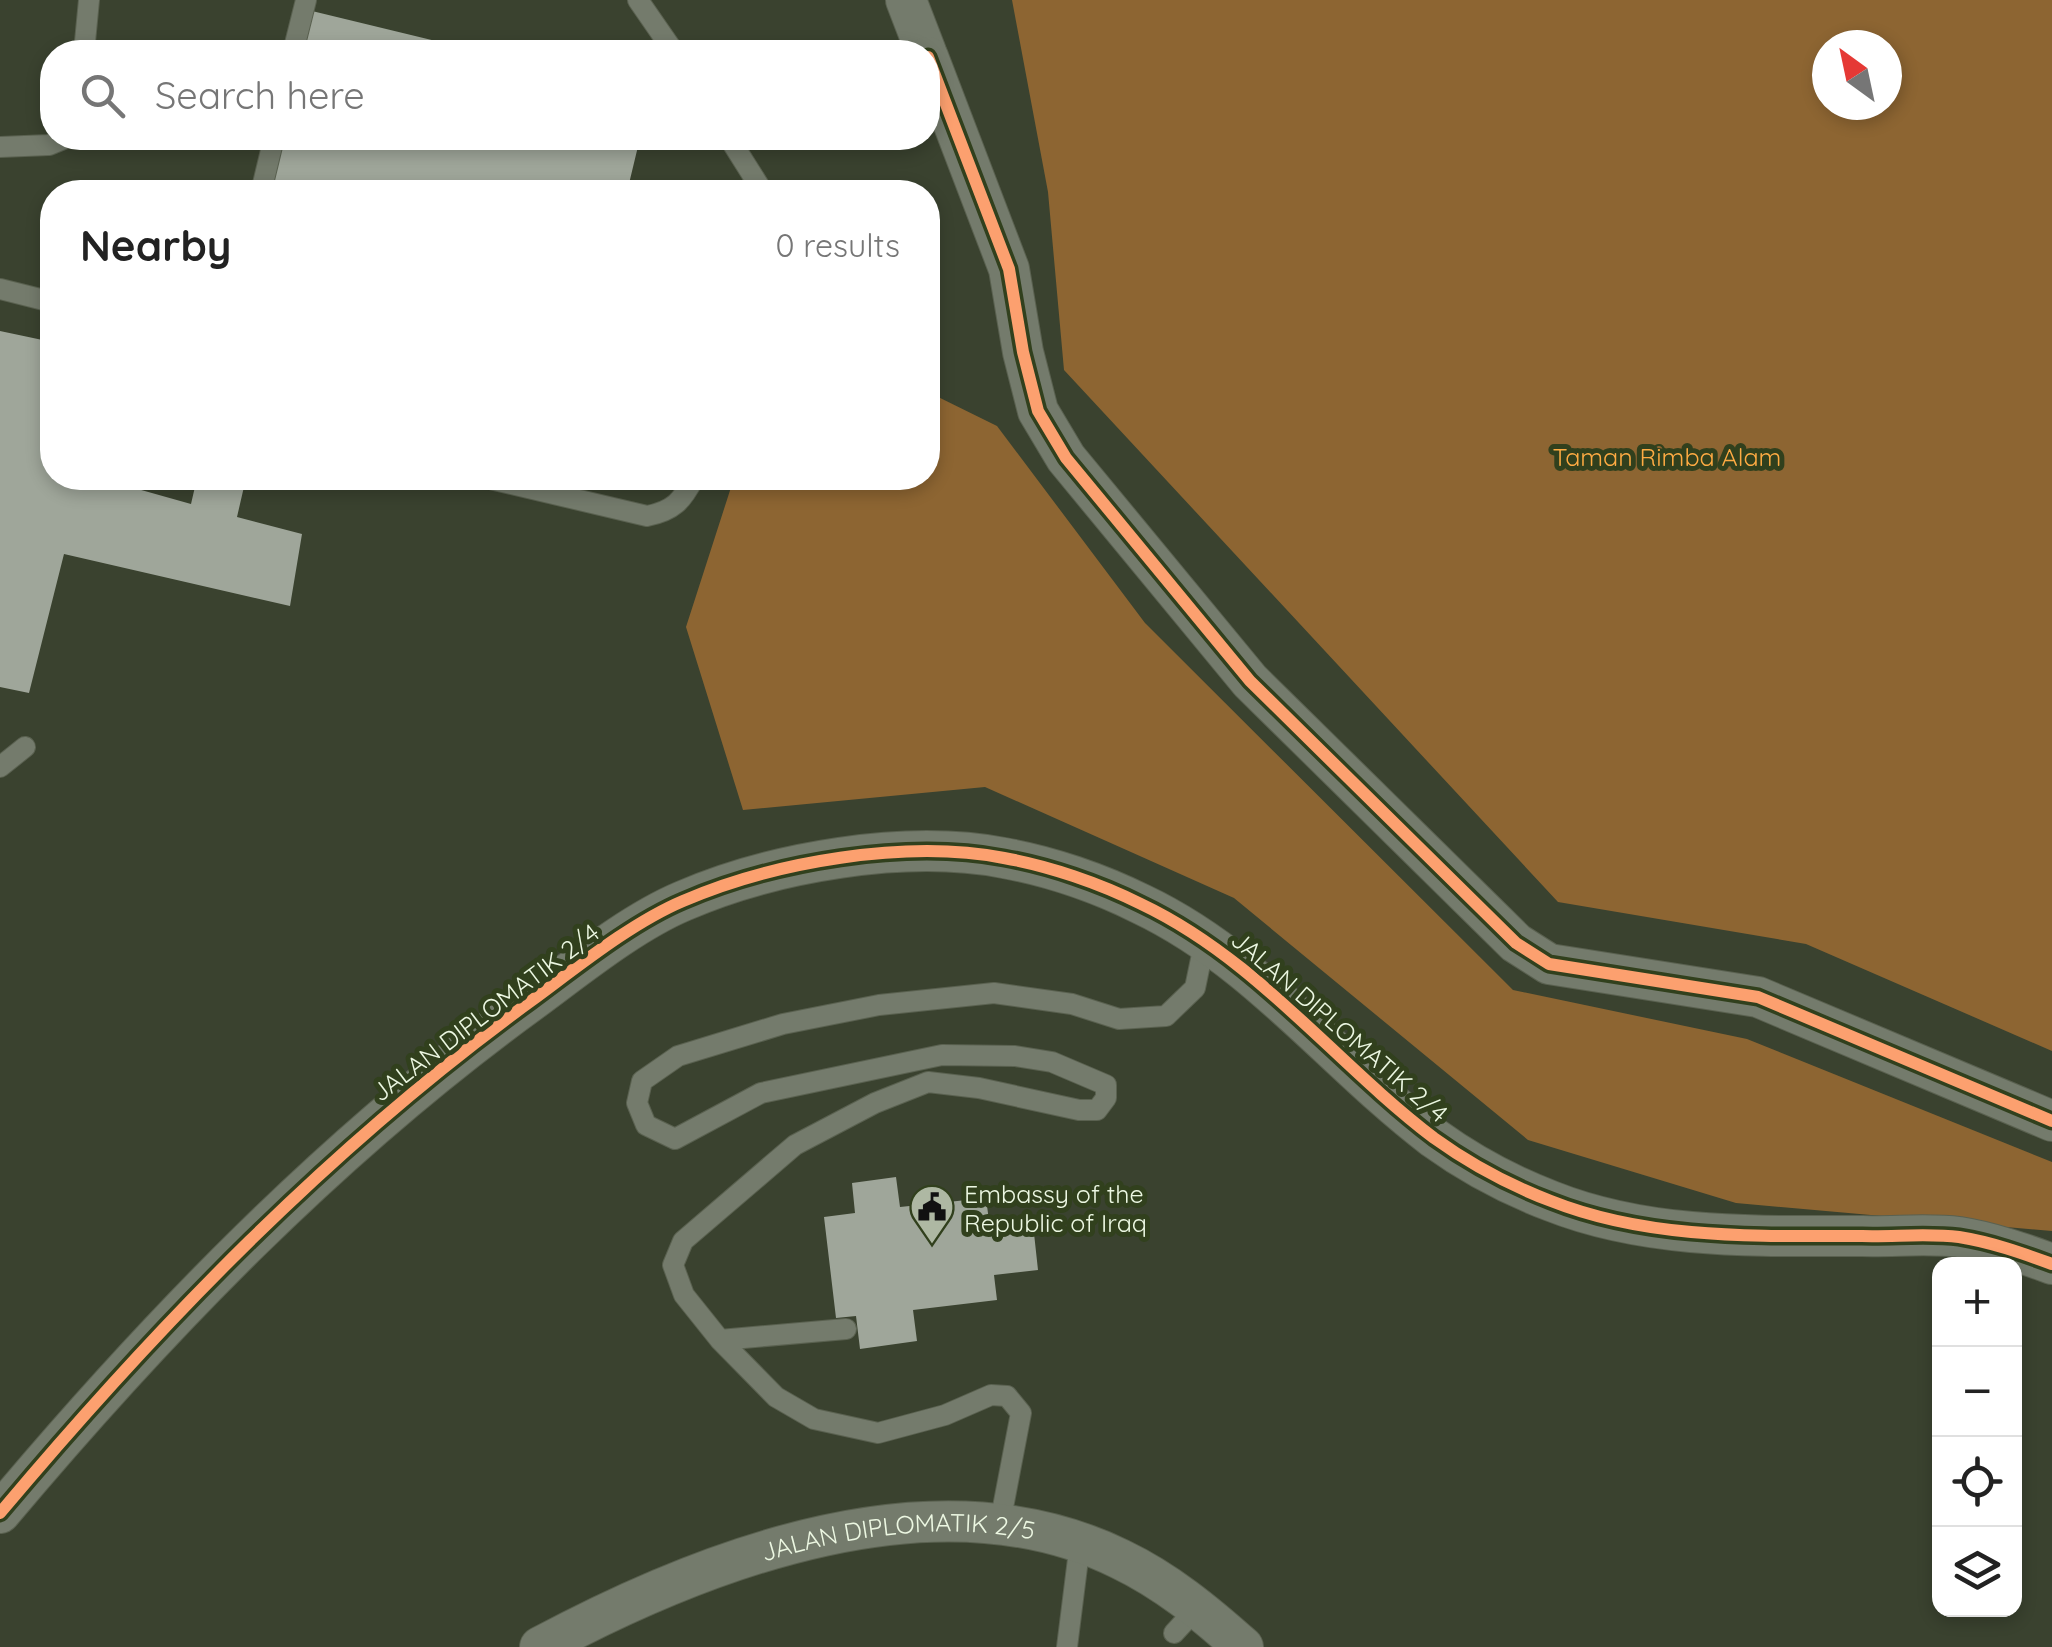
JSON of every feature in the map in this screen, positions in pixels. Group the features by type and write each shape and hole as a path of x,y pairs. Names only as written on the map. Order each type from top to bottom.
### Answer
{"street":[{"path":"906,0 921,40"},
{"path":"940,89 1009,269 1038,411 1066,458 1250,681 1516,943 1548,964 1758,997 2052,1121"},
{"name":"JALAN DIPLOMATIK 2/4","path":"0,1513 191,1298 380,1120 496,1026 576,967 680,902 757,876 828,861 916,852 1002,857 1078,879 1142,904 1205,940 1252,976 1432,1136 1485,1172 1552,1202 1608,1220 1689,1232 1956,1237 2004,1247 2052,1264"},
{"name":"JALAN DIPLOMATIK 2/5","path":"540,1647 703,1573 762,1553 916,1521 1000,1524 1120,1558 1186,1620 1243,1647"}],"lane":[{"path":"85,40 89,0"},
{"path":"297,40 306,0"},
{"path":"638,0 666,40"},
{"path":"0,147 40,145"},
{"path":"264,180 271,150"},
{"path":"737,150 755,180"},
{"path":"0,289 40,299"},
{"path":"537,490 647,516 668,512 682,501 688,490"},
{"path":"0,766 25,748"},
{"path":"1000,1524 1021,1414 1007,1396 991,1395 946,1415 878,1432 814,1419 776,1398 720,1340 684,1295 673,1265 682,1242 795,1144 875,1103 928,1082 1097,1110 1106,1098 1106,1085 1052,1062 1015,1056 942,1055 762,1093 674,1139 646,1125 637,1103 642,1081 678,1056 783,1024 879,1005 994,993 1072,1004 1119,1019 1166,1016 1195,988 1205,940"},
{"path":"720,1340 846,1329"},
{"path":"1067,1647 1080,1544"}],"green space":[{"name":"Taman Rimba Alam","path":"1012,0 2052,0 2052,1051 1806,944 1558,902 1064,370 1048,192"},
{"path":"940,398 997,426 1145,623 1513,990 1747,1039 2052,1162 2052,1231 1736,1203 1528,1140 1234,898 985,787 743,810 686,627 730,490 940,490"}],"building":[{"path":"312,11 432,40 305,40"},
{"path":"278,150 637,150 630,180 270,180"},
{"path":"0,331 40,339 40,490 141,490 191,504 194,490 243,490 237,517 302,534 290,606 64,554 29,693 0,687"},
{"name":"Embassy of the Republic of Iraq","path":"896,1177 900,1207 986,1198 989,1221 1032,1215 1038,1270 994,1275 997,1300 913,1310 917,1341 860,1349 856,1316 836,1318 824,1217 855,1213 852,1183"}],"cycle path":[{"path":"940,88 1009,269 1038,411 1066,458 1250,681 1516,943 1549,964 1758,997 2052,1121"},
{"path":"0,1513 122,1374 250,1241 317,1177 457,1057 604,947 663,910 757,875 840,858 925,851 1004,858 1074,876 1125,896 1222,953 1397,1108 1448,1148 1520,1188 1588,1214 1705,1233 1959,1237 2052,1264"}],"place":[{"name":"Embassy of the Republic of Iraq","path":"932,1245"}]}
